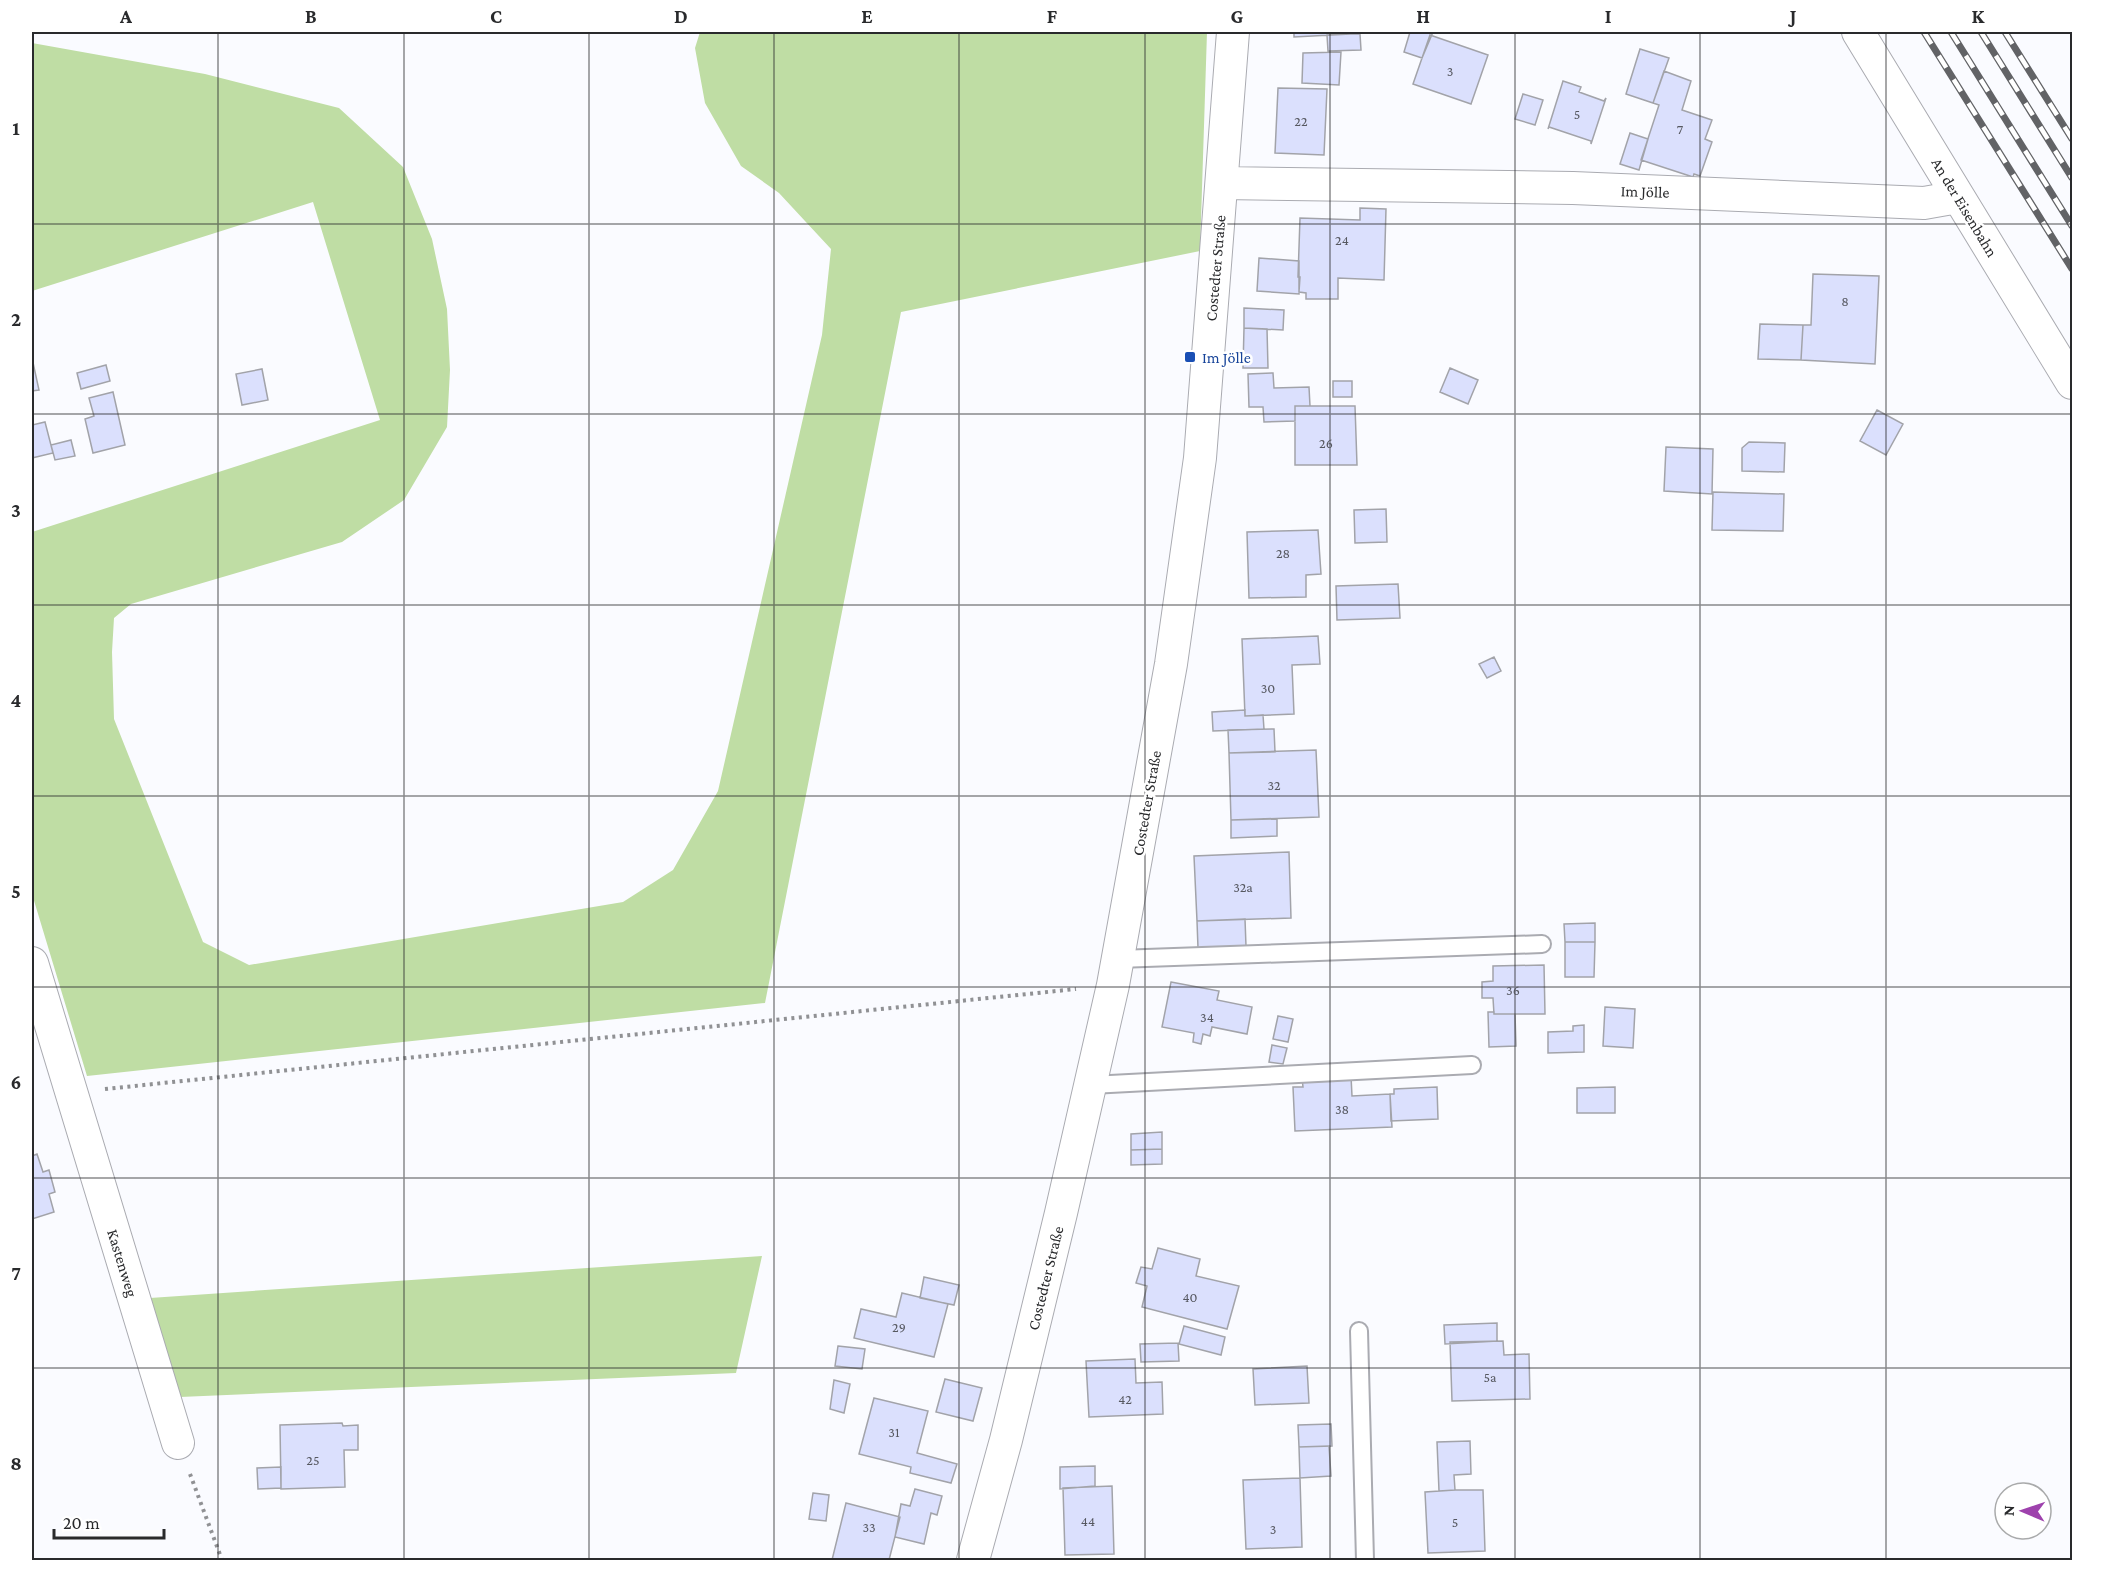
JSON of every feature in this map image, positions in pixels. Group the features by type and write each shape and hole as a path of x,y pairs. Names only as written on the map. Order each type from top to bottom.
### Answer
{"street":[{"name":"Costedter Straße","path":"973,1560 1006,1440 1091,1085 1115,972 1171,664 1200,458 1233,32"},
{"name":"An der Eisenbahn","path":"1858,32 2073,382"},
{"name":"Im Jölle","path":"1222,183 1573,188 1924,202 1959,197"},
{"name":"Kastenweg","path":"32,963 178,1443"}],"lane":[{"path":"1115,972 1542,944"},
{"path":"1091,1085 1472,1065"},
{"path":"1359,1331 1365,1560"}],"path":[{"path":"71,1092 1115,972"},
{"path":"178,1443 222,1560"}],"green space":[{"path":"700,32 1207,32 1200,251 901,312 765,1003 87,1076 32,894 32,532 380,420 313,202 32,291 32,43 205,74 339,108 403,167 432,239 447,309 450,370 447,427 404,500 342,542 131,604 114,618 112,652 114,719 203,942 249,965 623,902 673,870 718,791 822,335 831,249 779,193 741,166 705,103 695,48"},
{"path":"762,1256 736,1373 180,1397 150,1298"}],"building":[{"path":"1294,32 1350,32 1350,34 1294,37"},
{"path":"1410,32 1433,32 1422,58 1404,52"},
{"path":"1360,34 1361,50 1328,51 1327,35"},
{"path":"1430,35 1488,55 1471,104 1413,84"},
{"path":"1640,49 1669,58 1653,103 1626,94"},
{"path":"1341,52 1339,85 1302,83 1303,53"},
{"path":"1664,71 1691,81 1682,110 1712,120 1705,139 1712,142 1700,176 1694,174 1693,177 1641,160 1659,105 1653,103"},
{"path":"1563,81 1581,87 1579,92 1604,101 1606,98 1591,144 1591,141 1549,127 1548,129"},
{"path":"1278,88 1327,89 1324,155 1275,153"},
{"path":"1523,94 1543,100 1535,125 1515,119"},
{"path":"1630,133 1648,139 1639,170 1620,164"},
{"path":"1360,208 1386,209 1384,280 1338,278 1338,299 1306,299 1306,293 1299,292 1300,218 1360,220"},
{"path":"1259,258 1299,261 1299,294 1257,291"},
{"path":"1813,274 1879,276 1875,364 1801,360 1803,325 1811,325"},
{"path":"1244,308 1284,310 1283,330 1244,328"},
{"path":"1760,324 1803,325 1801,360 1758,359"},
{"path":"1244,328 1267,329 1268,368 1243,368"},
{"path":"32,358 39,390 32,391"},
{"path":"106,365 110,381 81,389 77,373"},
{"path":"1450,368 1478,380 1468,404 1440,392"},
{"path":"262,369 268,400 242,405 236,374"},
{"path":"1273,373 1274,388 1309,387 1310,406 1295,406 1295,421 1264,422 1263,407 1249,407 1248,374"},
{"path":"1333,381 1352,381 1352,397 1333,397"},
{"path":"113,392 125,445 93,453 85,419 94,416 89,398"},
{"path":"1295,406 1355,406 1357,465 1295,465"},
{"path":"1877,410 1903,424 1886,455 1860,441"},
{"path":"45,422 53,453 32,458 32,425"},
{"path":"71,440 75,456 55,460 51,445"},
{"path":"1749,442 1785,443 1784,472 1742,471 1742,448"},
{"path":"1666,447 1713,449 1712,494 1664,491"},
{"path":"1713,492 1784,494 1783,531 1712,530"},
{"path":"1386,509 1387,542 1355,543 1354,510"},
{"path":"1318,530 1321,574 1306,575 1306,597 1249,598 1247,532"},
{"path":"1398,584 1400,618 1337,620 1336,586"},
{"path":"1318,636 1320,664 1292,665 1294,714 1245,716 1242,639"},
{"path":"1494,657 1501,671 1487,678 1479,664"},
{"path":"1245,710 1245,716 1263,715 1264,729 1213,731 1212,712"},
{"path":"1274,729 1275,752 1229,753 1228,730"},
{"path":"1316,750 1319,817 1231,820 1229,753"},
{"path":"1277,819 1277,836 1231,838 1231,820"},
{"path":"1289,852 1291,918 1197,921 1194,856"},
{"path":"1245,919 1246,946 1198,948 1197,921"},
{"path":"1595,923 1595,942 1565,942 1564,924"},
{"path":"1565,942 1595,942 1594,977 1565,977"},
{"path":"1544,965 1545,1014 1494,1014 1493,998 1482,998 1482,982 1493,981 1493,966"},
{"path":"1171,982 1219,991 1217,1000 1252,1007 1247,1034 1212,1027 1210,1036 1203,1034 1201,1044 1193,1042 1194,1033 1162,1027"},
{"path":"1605,1007 1635,1009 1633,1048 1603,1046"},
{"path":"1488,1012 1515,1014 1516,1046 1489,1047"},
{"path":"1278,1016 1293,1019 1288,1042 1273,1039"},
{"path":"1584,1025 1584,1052 1548,1053 1548,1032 1573,1031 1573,1026"},
{"path":"1272,1045 1287,1048 1283,1064 1269,1062"},
{"path":"1351,1076 1352,1096 1390,1094 1392,1127 1295,1131 1293,1087 1303,1087 1302,1078"},
{"path":"1437,1087 1438,1119 1391,1121 1390,1094 1394,1094 1394,1089"},
{"path":"1615,1087 1615,1113 1577,1113 1577,1088"},
{"path":"1162,1132 1162,1149 1131,1150 1131,1134"},
{"path":"1162,1149 1162,1164 1131,1165 1131,1150"},
{"path":"37,1154 43,1172 49,1170 55,1192 49,1194 54,1212 32,1219 32,1156"},
{"path":"1158,1248 1200,1259 1196,1276 1239,1286 1227,1329 1142,1307 1147,1286 1136,1283 1141,1267 1152,1269"},
{"path":"924,1277 959,1285 954,1305 920,1298"},
{"path":"902,1293 948,1304 934,1357 854,1338 861,1309 896,1317"},
{"path":"1497,1323 1497,1341 1445,1344 1444,1325"},
{"path":"1184,1326 1225,1337 1221,1355 1179,1344"},
{"path":"1503,1341 1504,1355 1529,1354 1530,1399 1452,1401 1450,1342"},
{"path":"1178,1343 1179,1361 1141,1362 1140,1344"},
{"path":"838,1346 865,1349 862,1369 835,1366"},
{"path":"1135,1359 1136,1383 1162,1382 1163,1414 1089,1417 1086,1361"},
{"path":"1307,1366 1309,1403 1255,1405 1253,1369"},
{"path":"945,1379 982,1388 973,1421 936,1412"},
{"path":"834,1380 850,1384 844,1413 830,1409"},
{"path":"874,1398 928,1411 917,1453 957,1464 951,1483 910,1473 911,1467 859,1454"},
{"path":"342,1423 343,1426 358,1425 358,1450 344,1450 345,1487 281,1489 280,1425"},
{"path":"1331,1424 1332,1446 1299,1447 1298,1425"},
{"path":"1470,1441 1471,1474 1454,1475 1455,1490 1439,1491 1437,1442"},
{"path":"1329,1446 1331,1476 1300,1478 1299,1447"},
{"path":"1095,1466 1095,1486 1060,1489 1060,1467"},
{"path":"281,1467 281,1488 258,1489 257,1468"},
{"path":"1300,1478 1302,1547 1246,1549 1243,1480"},
{"path":"1112,1486 1114,1554 1065,1555 1063,1488"},
{"path":"915,1489 942,1496 937,1515 931,1513 924,1544 895,1537 901,1504 910,1506"},
{"path":"1483,1490 1485,1551 1428,1553 1425,1492"},
{"path":"813,1493 829,1495 826,1521 809,1519"},
{"path":"846,1503 900,1517 889,1560 832,1560"}],"railway":[{"path":"1924,32 2072,269"},
{"path":"1951,32 2072,226"},
{"path":"1981,32 2072,178"},
{"path":"2005,32 2072,139"}],"place":[{"name":"Im Jölle","path":"1190,357"}]}
